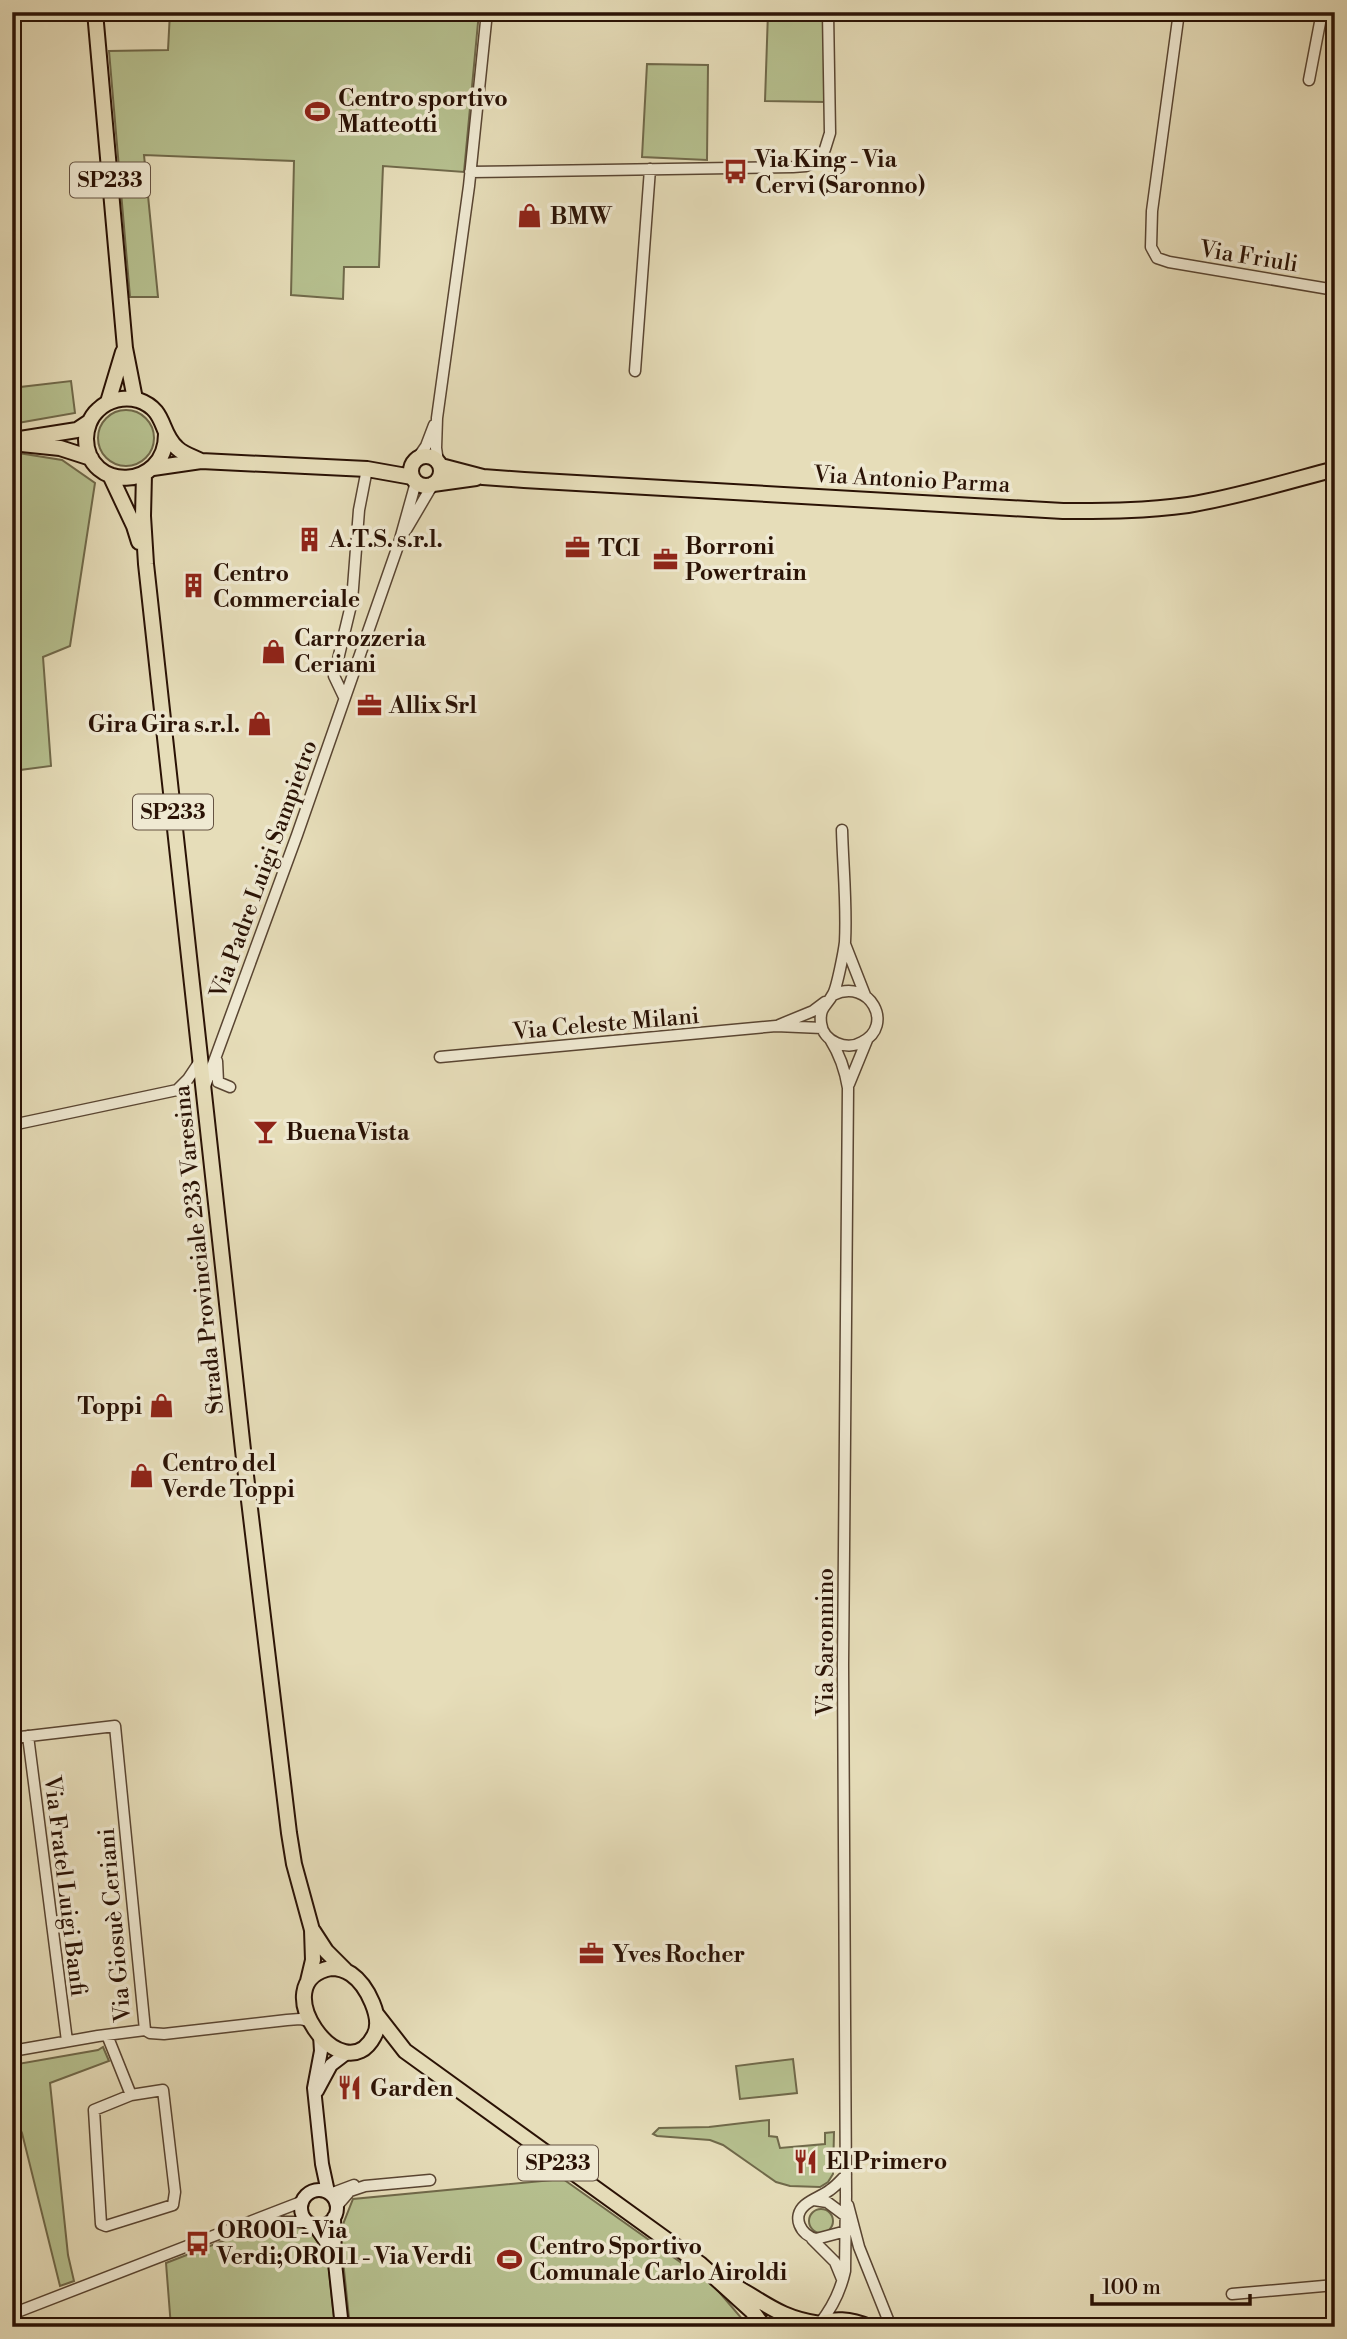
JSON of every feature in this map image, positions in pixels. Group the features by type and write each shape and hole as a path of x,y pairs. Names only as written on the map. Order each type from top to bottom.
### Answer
{"main road":[{"name":"SP233","path":"95,12 125,348 135,399"},
{"name":"SP233","path":"89,422 108,402 125,348"},
{"path":"108,402 121,398 135,399 153,409 162,420 166,434 176,448 201,461"},
{"path":"12,442 77,430 89,422"},
{"path":"89,422 86,435 91,458"},
{"name":"SP233","path":"149,471 162,456 166,434"},
{"path":"12,442 60,448 91,458"},
{"path":"110,475 123,478 201,461 367,469 414,479 424,486 439,479 440,464 426,456 367,469"},
{"name":"SP233","path":"91,458 99,468 110,475"},
{"path":"414,479 411,469 416,460"},
{"name":"Via Antonio Parma","path":"440,464 483,477"},
{"name":"Via Antonio Parma","path":"433,484 483,477 1099,511 1188,505 1335,469"},
{"name":"Strada Provinciale 233 Varesina","path":"149,471 143,489 146,564 245,1473 289,1833 294,1864 312,1930"},
{"name":"Strada Provinciale 233 Varesina","path":"110,475 134,526 146,564"},
{"name":"SP233","path":"312,1930 326,1951 360,1983 377,2015 405,2052 711,2273 783,2316 818,2325 845,2320 869,2327"},
{"name":"SP233","path":"312,1930 313,1960 303,2003 320,2035 333,2049 348,2052 365,2047 386,2046 405,2052"},
{"path":"309,1981 325,1969 345,1970"},
{"path":"365,2047 375,2035 377,2015"},
{"name":"SP233","path":"711,2273 752,2311 764,2327"}],"street":[{"path":"440,464 437,418 470,172 487,12"},
{"path":"470,172 793,167 819,161 830,132 828,12"},
{"name":"Via Friuli","path":"1179,12 1152,211 1151,247 1157,258 1335,290"},
{"path":"1309,80 1322,12"},
{"path":"635,371 650,169"},
{"path":"416,460 426,446 437,418"},
{"path":"344,697 334,676 352,601 359,510 367,469"},
{"name":"Via Padre Luigi Sampietro","path":"204,1089 297,835 399,543 414,479"},
{"name":"Via Padre Luigi Sampietro","path":"399,543 433,484"},
{"name":"Via Saronnino","path":"818,2325 827,2314 843,2281 849,2224 846,2196 843,1665 848,1087 839,1053 822,1028 821,1012 829,998 845,944 842,830"},
{"name":"Via Saronnino","path":"845,944 865,995 876,1012 877,1021 848,1087"},
{"path":"776,1026 813,1012 829,998 848,990 865,995"},
{"path":"776,1026 822,1028"},
{"name":"Via Celeste Milani","path":"440,1057 776,1026"},
{"path":"830,1039 852,1046 867,1040"},
{"path":"217,1054 218,1082 230,1087"},
{"path":"12,1125 177,1090 201,1059"},
{"name":"Via Giosuè Ceriani","path":"12,2051 145,2030 115,1726 28,1736"},
{"path":"12,1738 28,1736"},
{"name":"Via Fratel Luigi Banfi","path":"28,1736 67,2041"},
{"path":"145,2030 150,2034 164,2034 286,2020 312,2022"},
{"path":"107,2035 131,2095"},
{"path":"320,2035 321,2051 315,2076 316,2094 322,2164 332,2202 342,2327"},
{"path":"316,2094 331,2065 348,2052"},
{"path":"163,2090 175,2192 173,2205 106,2226 101,2224 94,2110 131,2095 163,2090"},
{"path":"322,2164 313,2190 301,2202 301,2213 328,2245 335,2263"},
{"path":"843,2281 835,2262 803,2232 798,2221 802,2208 830,2190 846,2175"},
{"path":"251,2222 326,2224 332,2202 350,2191 365,2186 430,2180"},
{"path":"313,2190 332,2202"},
{"path":"812,2238 820,2239 849,2224 827,2202 814,2200"},
{"path":"12,2314 301,2202"},
{"name":"Via Saronnino","path":"849,2224 891,2327"},
{"path":"1231,2294 1335,2285"}],"green space":[{"name":"Centro sportivo Matteotti","path":"170,12 479,12 464,172 383,166 379,267 344,267 343,299 291,295 294,161 144,155 158,297 130,297 109,51 168,50"},
{"path":"768,12 824,12 825,102 765,101"},
{"path":"647,64 708,65 707,160 642,157"},
{"path":"71,381 75,413 12,424 12,388"},
{"path":"120,410 132,410 142,414 150,422 154,438 150,454 142,462 132,466 120,466 110,462 102,454 98,444 98,432 102,422 110,414"},
{"path":"12,452 62,460 95,483 70,646 43,657 51,766 12,771"},
{"path":"103,2047 109,2061 50,2083 68,2255 74,2281 60,2286 22,2133 17,2122 12,2123 12,2065"},
{"path":"793,2059 797,2093 740,2099 736,2066"},
{"path":"769,2120 769,2136 777,2137 780,2148 825,2144 825,2133 834,2132 833,2174 828,2182 820,2187 790,2186 776,2182 723,2145 710,2140 653,2134 659,2128 709,2127"},
{"name":"Centro Sportivo Comunale Carlo Airoldi","path":"563,2179 714,2286 749,2327 350,2327 340,2232 353,2199"},
{"path":"816,2209 826,2209 833,2216 833,2226 826,2233 816,2233 809,2226 809,2216"},
{"path":"296,2226 312,2231 327,2252 335,2327 171,2327 166,2263 259,2227"}],"place":[{"name":"Centro sportivo Matteotti","path":"318,111"},
{"name":"Via King - Via Cervi (Saronno)","path":"735,172"},
{"name":"BMW","path":"530,216"},
{"name":"A.T.S. s.r.l.","path":"309,539"},
{"name":"TCI","path":"578,548"},
{"name":"Borroni Powertrain","path":"665,559"},
{"name":"Centro Commerciale","path":"193,586"},
{"name":"Carrozzeria Ceriani","path":"274,651"},
{"name":"Allix Srl","path":"369,705"},
{"name":"Gira Gira s.r.l.","path":"260,724"},
{"name":"BuenaVista","path":"266,1132"},
{"name":"Toppi","path":"162,1406"},
{"name":"Centro del Verde Toppi","path":"142,1476"},
{"name":"Yves Rocher","path":"592,1954"},
{"name":"Garden","path":"350,2088"},
{"name":"El Primero","path":"806,2161"},
{"name":"OR001 - Via Verdi;OR011 - Via Verdi","path":"197,2243"},
{"name":"Centro Sportivo Comunale Carlo Airoldi","path":"509,2259"}]}
